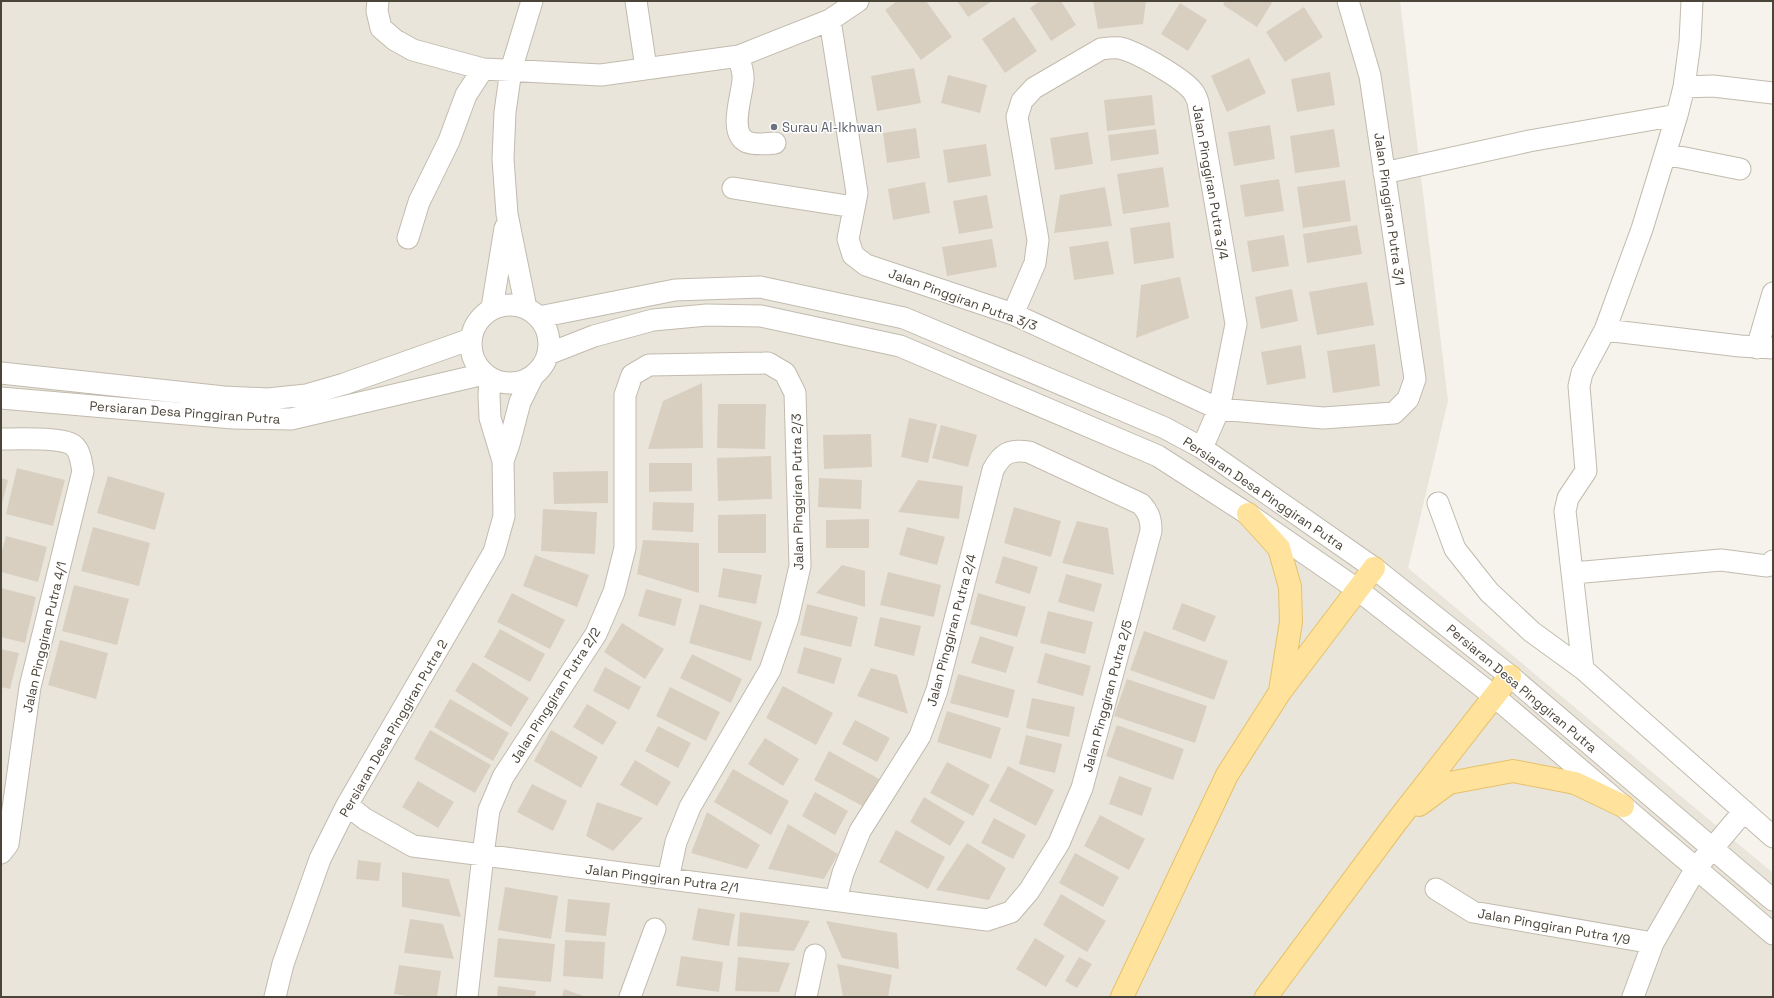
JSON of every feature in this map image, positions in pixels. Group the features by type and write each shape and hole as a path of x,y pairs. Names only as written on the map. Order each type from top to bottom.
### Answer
{"main road":[{"path":"1248,514 1279,548 1290,587 1290,622 1280,692"},
{"path":"1122,997 1227,776 1280,692 1374,568"},
{"path":"1266,997 1397,821 1510,676"},
{"path":"1397,821 1449,784 1513,771 1576,783 1623,806"}],"street":[{"path":"378,1 377,12 381,28 394,40 413,50 483,69 601,74 739,56 830,20 858,1"},
{"path":"532,1 511,70 505,112 503,159 507,214 532,312 548,334 548,354 542,366 533,376 523,381 512,383 501,382 487,376 476,364 471,352 471,339 474,326 482,316 492,308 504,305 515,304 532,312"},
{"path":"636,1 646,68"},
{"name":"Jalan Pinggiran Putra 3/1","path":"1348,1 1370,76 1415,380 1408,399 1394,413"},
{"path":"1583,669 1566,505 1568,498 1586,471 1579,386 1582,373 1606,330 1642,229 1665,154 1684,87 1690,42 1692,1"},
{"name":"Jalan Pinggiran Putra 3/3","path":"830,20 857,192 848,239 852,255 866,265 1013,314 1219,409 1323,418 1394,413"},
{"name":"Jalan Pinggiran Putra 3/4","path":"1013,314 1035,263 1038,246 1017,117 1022,101 1034,88 1101,49 1111,47 1121,49 1155,64 1189,87 1195,94 1198,102 1236,324 1219,409 1202,448"},
{"path":"739,56 743,78 741,98 736,115 740,135 745,141 754,144 774,143"},
{"path":"408,238 418,202 449,141 466,95 483,69"},
{"path":"1684,87 1713,86 1773,93"},
{"path":"1384,173 1529,141 1676,115"},
{"path":"1665,154 1740,169"},
{"path":"733,188 854,207"},
{"path":"492,308 507,214"},
{"name":"Persiaran Desa Pinggiran Putra","path":"532,312 675,290 760,287 904,318 1165,428 1202,448 1374,568 1510,676 1773,900"},
{"path":"1606,330 1765,348 1773,293"},
{"name":"Persiaran Desa Pinggiran Putra","path":"548,354 594,336 653,320 707,315 761,316 900,346 1158,456 1248,514 1358,590 1495,697 1773,934"},
{"name":"Persiaran Desa Pinggiran Putra","path":"1,373 224,397 268,399 306,395 344,384 471,339"},
{"name":"Jalan Pinggiran Putra 2/3","path":"668,879 676,842 690,807 770,670 788,618 800,566 795,393 785,373 768,363 708,364"},
{"name":"Jalan Pinggiran Putra 2/2","path":"467,997 489,810 503,777 596,634 614,592 625,548 625,395 632,375 649,365 708,364"},
{"name":"Persiaran Desa Pinggiran Putra","path":"1,398 233,418 291,419 487,376"},
{"name":"Persiaran Desa Pinggiran Putra 2","path":"275,997 283,964 320,859 347,805 494,552 504,516 503,461 490,418 487,376"},
{"name":"Persiaran Desa Pinggiran Putra 2","path":"503,461 520,402 533,376"},
{"name":"Jalan Pinggiran Putra 4/1","path":"1,439 64,440 74,446 81,456 83,471 30,687 5,848"},
{"name":"Jalan Pinggiran Putra 2/4","path":"836,900 843,873 860,831 920,736 934,697 994,470 998,460 1007,453 1017,450 1029,452 1085,478"},
{"name":"Jalan Pinggiran Putra 2/5","path":"988,920 1011,912 1029,892 1059,843 1082,788 1151,531 1151,520 1147,511 1141,504 1085,478"},
{"path":"1438,503 1455,549 1489,592 1532,632 1583,669 1773,837"},
{"path":"1572,573 1721,560 1767,566 1772,564 1773,561"},
{"name":"Jalan Pinggiran Putra 2/1","path":"347,805 365,819 413,846 988,920"},
{"path":"1633,997 1653,943 1696,868 1744,811"},
{"name":"Jalan Pinggiran Putra 1/9","path":"1436,889 1473,912 1653,943"},
{"path":"630,997 655,929"},
{"path":"806,997 815,955"}],"shaded area":[{"path":"1,1 1400,1 1448,401 1408,568 1773,873 1773,997 1,997"}],"building":[{"path":"897,1 926,1 952,37 921,60 885,10"},
{"path":"957,1 992,1 968,17"},
{"path":"1040,1 1061,1 1076,25 1051,41 1030,8"},
{"path":"1093,1 1146,1 1143,24 1098,29"},
{"path":"1225,1 1273,1 1257,27 1223,5"},
{"path":"1180,3 1207,20 1188,51 1161,34"},
{"path":"1304,7 1323,37 1285,62 1266,32"},
{"path":"1014,17 1037,51 1005,73 982,39"},
{"path":"1249,58 1266,93 1227,112 1211,76"},
{"path":"914,68 921,103 877,111 871,76"},
{"path":"1330,72 1335,105 1297,112 1291,79"},
{"path":"948,75 987,85 980,113 941,103"},
{"path":"1152,95 1155,125 1107,131 1104,100"},
{"path":"1270,125 1275,159 1234,166 1228,132"},
{"path":"916,128 920,158 887,163 883,133"},
{"path":"1156,129 1159,154 1111,161 1108,135"},
{"path":"1334,129 1340,167 1295,173 1290,136"},
{"path":"1088,132 1093,164 1055,170 1050,138"},
{"path":"986,144 991,176 948,183 943,150"},
{"path":"1163,167 1169,207 1123,214 1117,174"},
{"path":"1279,179 1284,211 1245,217 1240,185"},
{"path":"1345,180 1351,221 1303,228 1297,187"},
{"path":"925,182 930,213 893,220 888,189"},
{"path":"1105,187 1112,226 1054,233 1060,195"},
{"path":"987,195 993,228 959,234 953,201"},
{"path":"1170,222 1174,258 1134,264 1130,228"},
{"path":"1357,225 1362,254 1307,263 1303,234"},
{"path":"1284,235 1289,266 1252,272 1247,241"},
{"path":"992,239 997,267 947,276 942,247"},
{"path":"1108,241 1114,274 1074,280 1069,247"},
{"path":"1180,277 1189,318 1136,338 1141,285"},
{"path":"1367,282 1374,325 1317,335 1309,292"},
{"path":"1292,289 1298,321 1261,329 1255,297"},
{"path":"1375,344 1380,386 1333,393 1327,351"},
{"path":"1301,345 1306,378 1267,385 1261,352"},
{"path":"702,383 703,448 648,449 663,401"},
{"path":"718,404 766,404 765,449 717,448"},
{"path":"909,418 937,424 928,463 901,457"},
{"path":"941,425 977,435 968,467 932,458"},
{"path":"871,434 872,467 824,469 823,435"},
{"path":"771,456 772,499 718,501 717,458"},
{"path":"649,463 692,463 692,491 649,492"},
{"path":"17,468 65,480 53,526 6,514"},
{"path":"608,471 608,503 554,504 553,472"},
{"path":"108,476 165,493 155,530 97,513"},
{"path":"1,478 8,480 2,504 1,504"},
{"path":"819,478 862,480 861,509 818,507"},
{"path":"918,480 963,486 959,519 898,512"},
{"path":"653,502 694,503 693,532 652,530"},
{"path":"1014,507 1061,521 1051,557 1004,543"},
{"path":"543,509 597,512 595,554 541,551"},
{"path":"766,514 766,553 718,553 718,515"},
{"path":"869,519 869,548 826,548 826,520"},
{"path":"1077,521 1108,528 1114,575 1062,563"},
{"path":"93,527 150,543 139,586 81,571"},
{"path":"907,527 945,537 937,565 899,555"},
{"path":"6,536 47,547 38,582 1,572 1,554"},
{"path":"643,540 699,543 699,593 637,574"},
{"path":"535,555 589,575 577,607 523,586"},
{"path":"1003,556 1038,567 1030,594 995,583"},
{"path":"842,565 865,571 865,607 816,593"},
{"path":"723,568 762,575 756,604 718,597"},
{"path":"888,572 941,585 934,617 880,605"},
{"path":"1066,574 1102,584 1094,612 1058,602"},
{"path":"74,585 129,599 117,645 62,631"},
{"path":"1,588 36,597 25,643 1,637"},
{"path":"646,589 682,599 675,626 638,616"},
{"path":"512,593 565,620 550,649 497,622"},
{"path":"978,593 1026,607 1017,637 970,624"},
{"path":"1182,603 1216,616 1205,642 1172,629"},
{"path":"700,604 762,622 751,661 689,643"},
{"path":"807,604 858,617 851,647 800,635"},
{"path":"1048,611 1093,622 1085,654 1040,643"},
{"path":"880,617 921,626 914,656 874,646"},
{"path":"622,623 664,649 645,679 604,652"},
{"path":"500,629 545,654 530,682 484,657"},
{"path":"1144,631 1228,661 1214,700 1130,670"},
{"path":"980,636 1014,647 1006,673 971,663"},
{"path":"60,640 108,653 96,699 48,685"},
{"path":"804,647 842,658 834,684 797,673"},
{"path":"1,649 19,653 10,689 1,687"},
{"path":"1045,653 1091,666 1083,696 1037,683"},
{"path":"692,654 742,679 731,703 680,678"},
{"path":"473,662 529,698 511,727 455,691"},
{"path":"605,667 641,687 629,710 593,691"},
{"path":"871,668 897,675 908,714 857,696"},
{"path":"958,674 1015,690 1008,718 950,703"},
{"path":"1127,679 1207,706 1195,743 1114,716"},
{"path":"783,686 833,713 816,745 766,718"},
{"path":"670,687 720,712 706,741 656,716"},
{"path":"1032,698 1075,707 1069,737 1026,728"},
{"path":"450,699 509,733 493,761 434,727"},
{"path":"587,704 617,722 603,745 573,727"},
{"path":"947,711 1001,728 991,759 937,742"},
{"path":"855,720 890,738 877,762 842,744"},
{"path":"1117,725 1184,749 1173,780 1106,756"},
{"path":"658,726 691,743 678,768 645,751"},
{"path":"430,730 491,765 475,793 414,759"},
{"path":"551,730 598,757 581,788 534,761"},
{"path":"1026,735 1062,744 1055,773 1019,764"},
{"path":"765,738 799,759 783,786 748,764"},
{"path":"829,751 881,780 866,808 814,780"},
{"path":"635,760 671,782 657,806 620,785"},
{"path":"947,762 990,785 973,816 930,793"},
{"path":"1008,766 1054,790 1036,826 989,801"},
{"path":"733,769 789,801 771,835 714,802"},
{"path":"1119,776 1152,788 1142,816 1109,804"},
{"path":"418,781 454,802 438,828 402,807"},
{"path":"532,784 567,801 553,831 517,812"},
{"path":"815,792 848,811 835,835 802,816"},
{"path":"924,797 965,822 950,846 910,822"},
{"path":"597,802 643,818 613,851 586,836"},
{"path":"707,812 760,845 747,869 691,853"},
{"path":"1100,815 1145,839 1129,870 1084,846"},
{"path":"994,818 1026,835 1013,859 981,843"},
{"path":"788,824 838,854 824,879 768,869"},
{"path":"896,830 945,857 928,889 879,862"},
{"path":"967,843 1006,868 989,900 936,890"},
{"path":"1075,853 1119,877 1103,907 1059,883"},
{"path":"358,860 381,863 379,881 356,879"},
{"path":"402,872 449,879 461,917 402,907"},
{"path":"505,887 558,896 551,939 498,930"},
{"path":"1061,894 1106,921 1087,952 1043,925"},
{"path":"568,899 610,903 606,936 565,932"},
{"path":"698,908 735,914 729,946 692,940"},
{"path":"740,912 810,921 794,951 737,946"},
{"path":"410,919 443,924 454,959 404,953"},
{"path":"826,921 897,933 899,969 842,958"},
{"path":"498,938 555,944 551,982 494,977"},
{"path":"1035,938 1065,956 1046,987 1016,969"},
{"path":"565,940 605,942 603,979 563,976"},
{"path":"681,956 723,962 719,992 676,986"},
{"path":"738,957 790,963 779,992 735,991"},
{"path":"1079,957 1092,964 1077,988 1065,981"},
{"path":"837,964 892,975 888,997 843,997"},
{"path":"399,965 441,971 437,997 414,997 394,994"},
{"path":"498,986 536,991 535,997 497,997"},
{"path":"564,989 586,997 562,997"}],"place":[{"name":"Surau Al-Ikhwan","path":"774,127"}]}
